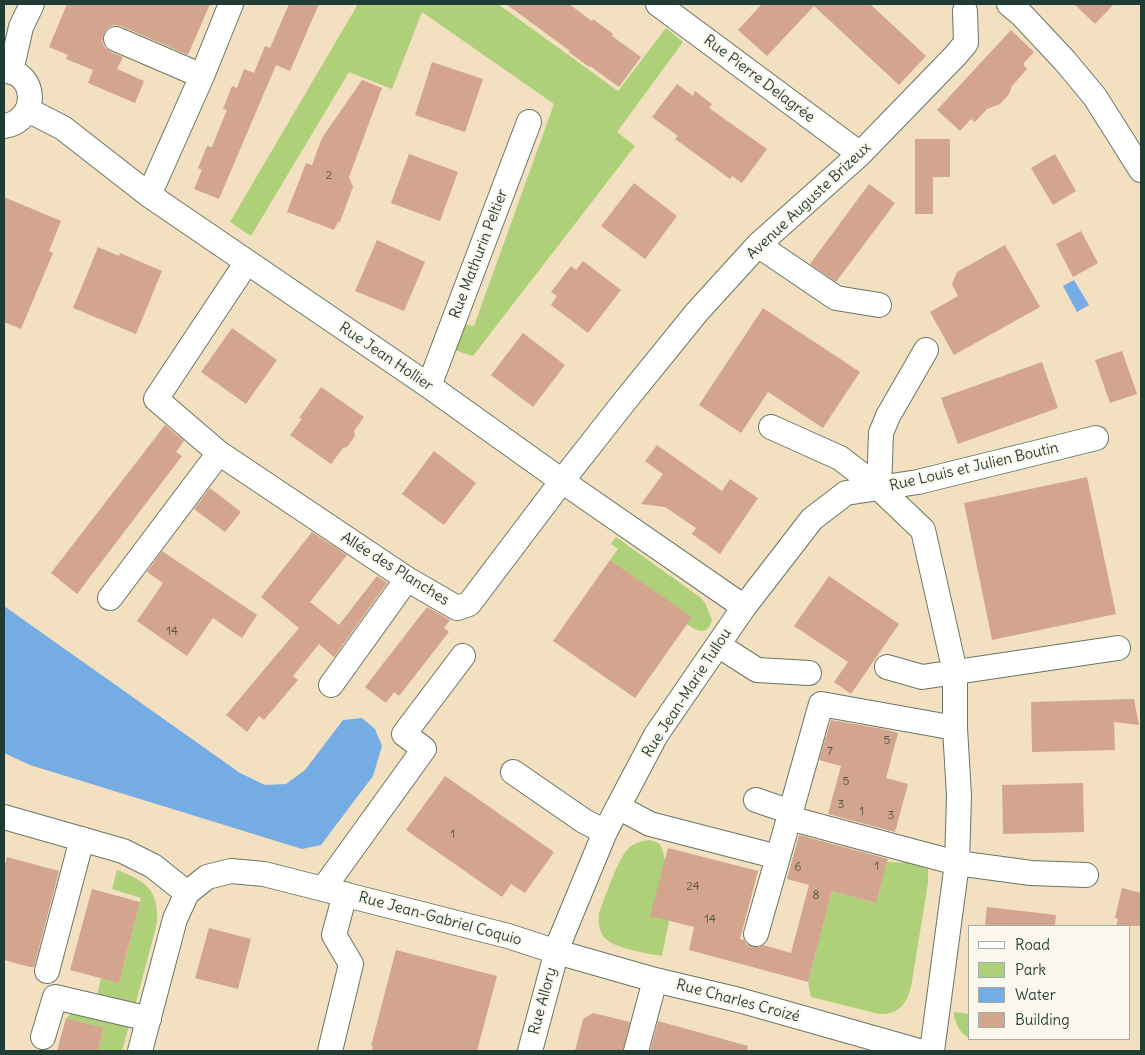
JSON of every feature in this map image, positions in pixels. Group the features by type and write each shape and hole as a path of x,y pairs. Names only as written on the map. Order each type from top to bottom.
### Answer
{"street":[{"path":"4,126 19,121 28,110 31,94 24,80 8,71 21,27 32,4"},
{"path":"149,195 232,4"},
{"name":"Rue Pierre Delagrée","path":"658,4 860,154"},
{"path":"1009,4 1022,15 1065,61 1095,97 1141,170"},
{"name":"Avenue Auguste Brizeux","path":"562,481 697,312 758,245 860,154 966,43 965,6"},
{"path":"116,39 202,76"},
{"name":"Rue Jean Hollier","path":"28,110 63,128 149,195 429,386 744,607"},
{"name":"Rue Mathurin Peltier","path":"429,386 529,122"},
{"path":"758,245 836,298 878,305"},
{"name":"Allée des Planches","path":"247,262 156,399 219,454 407,579 457,608 470,604 562,481"},
{"path":"879,488 881,433 888,416 926,350"},
{"path":"771,427 840,458 879,488"},
{"name":"Rue Louis et Julien Boutin","path":"879,488 918,482 1096,438"},
{"path":"110,598 219,454"},
{"name":"Rue Louis et Julien Boutin","path":"879,488 923,530 955,672 955,728 959,796 957,863 932,1051"},
{"name":"Rue Jean-Marie Tullou","path":"557,952 605,832 656,736 744,607 812,519 846,493 879,488"},
{"path":"331,685 407,579"},
{"path":"718,645 757,670 809,673"},
{"path":"887,667 922,677 1118,648"},
{"path":"330,1051 351,964 334,935 334,892 424,749 404,734 463,656"},
{"path":"756,934 821,704 955,728"},
{"path":"514,772 584,821 605,832"},
{"path":"756,800 790,815 957,863 1031,873 1086,875"},
{"path":"618,807 650,824 778,857"},
{"path":"4,817 123,851 153,866 187,892"},
{"path":"47,971 82,839"},
{"name":"Rue Jean-Gabriel Coquio","path":"140,1051 175,919 187,892 207,877 230,871 264,874 508,936 557,952"},
{"name":"Rue Charles Croizé","path":"557,952 655,980 739,1000 919,1051"},
{"name":"Rue Allory","path":"530,1051 557,952"},
{"path":"636,1051 655,980"},
{"path":"43,1037 55,996 149,1019"}],"green space":[{"path":"358,4 498,4 618,91 666,28 683,42 617,132 635,146 473,356 451,349 462,324 474,326 554,104 422,12 392,89 349,72 251,236 230,222"},
{"path":"616,537 701,598 712,620 708,628 702,631 691,627 687,624 691,617 610,560 618,549 611,544"},
{"path":"650,840 660,844 665,861 669,921 662,956 630,950 614,944 603,936 599,922 599,913 613,877 626,851 631,846"},
{"path":"887,862 917,863 928,869 928,883 911,987 907,999 896,1011 879,1014 811,997 808,982 832,891 876,903"},
{"path":"117,870 143,883 149,888 156,902 157,923 135,1006 97,996 101,978 119,983 141,898 112,889"},
{"path":"72,1013 130,1022 122,1051 98,1051 104,1028 66,1018"},
{"path":"954,1013 968,1014 968,1037 959,1028"}],"water":[{"path":"1074,280 1089,305 1077,312 1063,286"},
{"path":"4,606 240,773 265,785 286,784 305,770 343,720 362,718 375,729 382,746 373,776 321,845 302,849 30,765 4,753"}],"building":[{"path":"67,4 210,4 188,55 121,26 114,25 104,33 102,41 105,48 123,57 117,69 144,81 135,103 88,83 93,70 66,59 68,55 49,47"},
{"path":"289,4 319,4 290,71 276,65 219,199 194,189 202,170 198,168 207,146 212,147 227,110 223,109 232,86 237,88 244,69 254,73 265,46 270,48"},
{"path":"506,4 569,4 592,21 593,19 613,34 612,36 641,57 619,87 589,67"},
{"path":"762,4 870,4 926,56 899,85 814,6 767,56 738,30"},
{"path":"1074,4 1114,4 1095,24"},
{"path":"1011,30 1034,52 1023,64 1027,69 1000,104 987,109 975,122 971,119 960,131 937,110"},
{"path":"432,62 483,79 465,132 415,115"},
{"path":"362,80 382,88 349,177 353,187 340,222 338,222 334,230 287,212 306,163 312,165 322,138"},
{"path":"677,84 693,96 695,91 712,104 709,108 767,149 742,183 732,176 730,179 675,139 678,136 652,117"},
{"path":"915,139 950,139 950,177 933,177 933,214 915,214"},
{"path":"409,154 458,172 440,221 391,203"},
{"path":"1055,154 1076,191 1053,205 1031,168"},
{"path":"634,183 677,216 645,259 601,226"},
{"path":"869,184 895,203 836,282 810,264"},
{"path":"4,197 61,221 49,251 53,253 21,329 4,322"},
{"path":"1081,231 1098,263 1073,277 1056,244"},
{"path":"377,240 425,262 404,311 355,291"},
{"path":"1005,245 1040,307 954,355 930,312 958,296 952,284 957,272"},
{"path":"98,247 119,256 120,253 162,271 136,334 73,308"},
{"path":"583,261 621,290 588,333 551,305 557,296 551,292 571,266 576,270"},
{"path":"763,308 860,372 823,428 768,392 741,433 699,405"},
{"path":"232,328 277,360 246,404 201,372"},
{"path":"523,333 565,365 533,407 491,375"},
{"path":"1122,351 1137,394 1110,403 1095,360"},
{"path":"1042,362 1058,408 958,444 941,398"},
{"path":"321,387 364,417 354,431 355,436 331,464 290,435 302,419 299,418"},
{"path":"165,425 184,441 176,452 182,456 77,594 51,573"},
{"path":"657,445 722,491 730,479 758,498 720,554 692,534 696,528 665,507 641,504 663,474 645,461"},
{"path":"434,451 476,483 444,525 402,494"},
{"path":"1087,477 1116,614 992,640 964,503"},
{"path":"210,488 241,512 225,532 194,509"},
{"path":"312,532 347,555 310,602 339,625 377,576 387,583 334,657 319,644 293,676 298,680 264,720 259,716 247,732 226,715 299,628 261,597"},
{"path":"162,551 257,615 242,638 213,618 187,656 137,621 163,583 147,572"},
{"path":"610,560 692,617 635,698 553,641"},
{"path":"829,576 899,624 851,694 834,682 848,662 794,626"},
{"path":"427,607 450,620 444,628 449,632 399,696 394,692 386,703 365,687"},
{"path":"1134,699 1139,725 1114,722 1115,750 1032,752 1031,702"},
{"path":"831,720 898,733 886,778 908,784 895,832 828,814 841,766 819,760"},
{"path":"445,776 554,852 525,893 511,884 502,897 406,830"},
{"path":"1083,783 1084,832 1003,834 1002,785"},
{"path":"799,835 888,859 876,903 832,891 808,982 689,950 694,927 650,916 668,848 758,871 740,939 753,947 763,945 791,953 809,885 787,879"},
{"path":"7,857 59,871 34,967 4,960 4,868"},
{"path":"1122,888 1141,893 1141,926 1116,925 1118,919 1115,918"},
{"path":"92,889 140,902 119,983 70,970"},
{"path":"987,907 1056,915 1055,925 985,925"},
{"path":"209,928 251,939 238,989 195,978"},
{"path":"396,950 497,976 477,1051 372,1051 373,1046 371,1046"},
{"path":"593,1013 630,1022 623,1051 575,1051 583,1019"},
{"path":"66,1018 104,1028 98,1051 57,1051"},
{"path":"658,1021 748,1046 747,1051 650,1051"}]}
